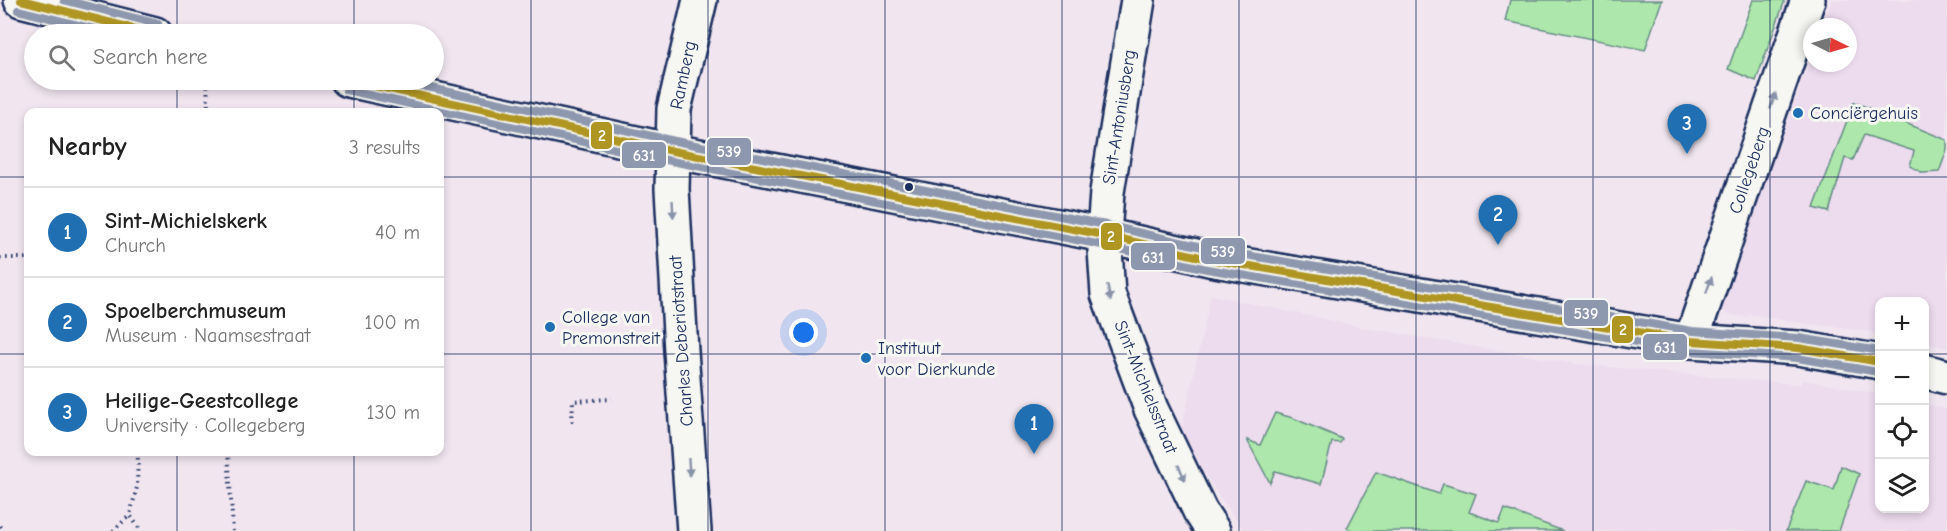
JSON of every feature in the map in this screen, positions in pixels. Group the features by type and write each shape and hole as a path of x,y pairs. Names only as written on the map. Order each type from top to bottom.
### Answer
{"street":[{"path":"21,0 116,24"},
{"name":"Ramberg","path":"673,151 674,108 700,0"},
{"name":"Sint-Antoniusberg","path":"1104,235 1107,192 1138,0"},
{"name":"Collegeberg","path":"1691,341 1808,0"},
{"path":"394,90 673,151 1104,235 1209,259 1691,341 1798,348 1875,361"},
{"name":"Charles Deberiotstraat","path":"673,151 672,189 694,531"},
{"name":"Sint-Michielsstraat","path":"1104,235 1108,294 1151,409 1200,511 1213,531"},
{"path":"1929,372 1947,377"}],"path":[{"path":"207,90 208,108"},
{"path":"0,258 24,258"},
{"path":"572,422 573,401 612,399"},
{"path":"113,531 130,515 137,486 138,456"},
{"path":"228,456 233,531"},
{"path":"130,515 141,531"},
{"path":"0,526 2,531"}],"shaded area":[{"path":"1832,0 1947,0 1947,348 1929,344 1929,297 1875,297 1875,332 1750,314 1748,317 1726,314 1719,302 1719,294 1777,152 1806,72 1857,72 1857,18 1825,18"},
{"path":"1211,295 1371,329 1577,364 1800,384 1803,380 1875,393 1875,513 1929,513 1929,405 1947,409 1947,531 1244,531 1215,490 1181,432"}],"green space":[{"path":"1510,0 1662,0 1645,50 1505,21"},
{"path":"1753,0 1785,0 1756,81 1728,69"},
{"path":"1854,102 1947,140 1947,150 1939,172 1923,173 1910,166 1914,151 1864,135 1853,160 1845,158 1829,212 1814,208"},
{"path":"1275,413 1293,418 1342,439 1340,443 1332,442 1321,484 1275,471 1270,483 1247,440 1260,445"},
{"path":"1841,466 1859,474 1839,531 1786,531 1806,481 1834,490"},
{"path":"1376,472 1439,494 1443,484 1476,494 1469,512 1499,523 1505,509 1563,531 1353,531 1347,528"}],"transit line":[{"name":"2","path":"21,0 116,24"},
{"name":"539","path":"64,0 158,24"},
{"name":"631","path":"18,10 74,24"},
{"name":"631","path":"346,90 428,108"},
{"name":"2","path":"394,90 673,151 1104,235 1209,259 1691,341 1798,348 1875,361"},
{"name":"539","path":"441,90 675,141 1106,225 1211,249 1692,331 1799,338 1875,350"},
{"name":"631","path":"444,111 671,161 1102,245 1207,269 1689,351 1797,358 1875,371"}],"place":[{"name":"Conciërgehuis","path":"1798,113"},
{"name":"Heilige-Geestcollege","path":"1687,154"},
{"name":"Spoelberchmuseum","path":"1498,245"},
{"name":"College van Premonstreit","path":"550,327"},
{"name":"Instituut voor Dierkunde","path":"866,358"},
{"name":"Sint-Michielskerk","path":"1034,454"}]}
